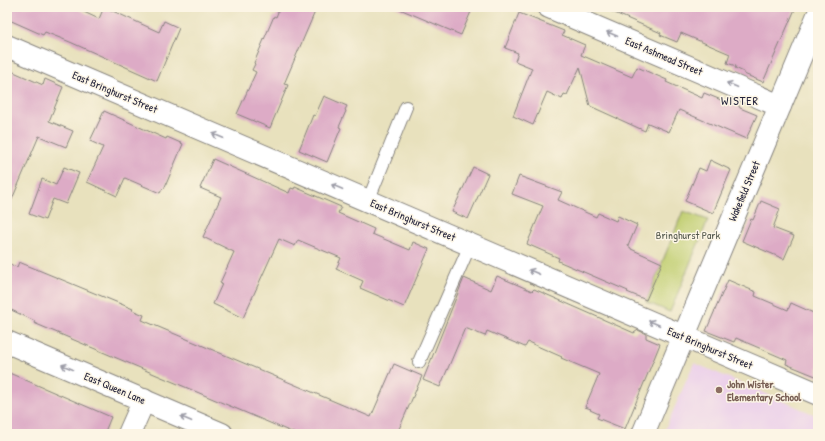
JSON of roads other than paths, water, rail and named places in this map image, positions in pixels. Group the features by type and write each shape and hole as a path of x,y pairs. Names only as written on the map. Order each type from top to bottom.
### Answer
{"street":[{"name":"East Ashmead Street","path":"549,7 780,106"},
{"name":"Wakefield Street","path":"643,434 818,15"},
{"name":"East Bringhurst Street","path":"7,46 818,394"},
{"name":"East Queen Lane","path":"7,342 222,434"},
{"path":"129,434 144,400"}],"lane":[{"path":"368,200 406,107"},
{"path":"420,362 470,245"}],"place":[{"name":"John Wister Elementary School","path":"719,390"}],"district":[{"name":"WISTER","path":"740,100"}],"park label":[{"name":"Bringhurst Park","path":"688,235"}]}
